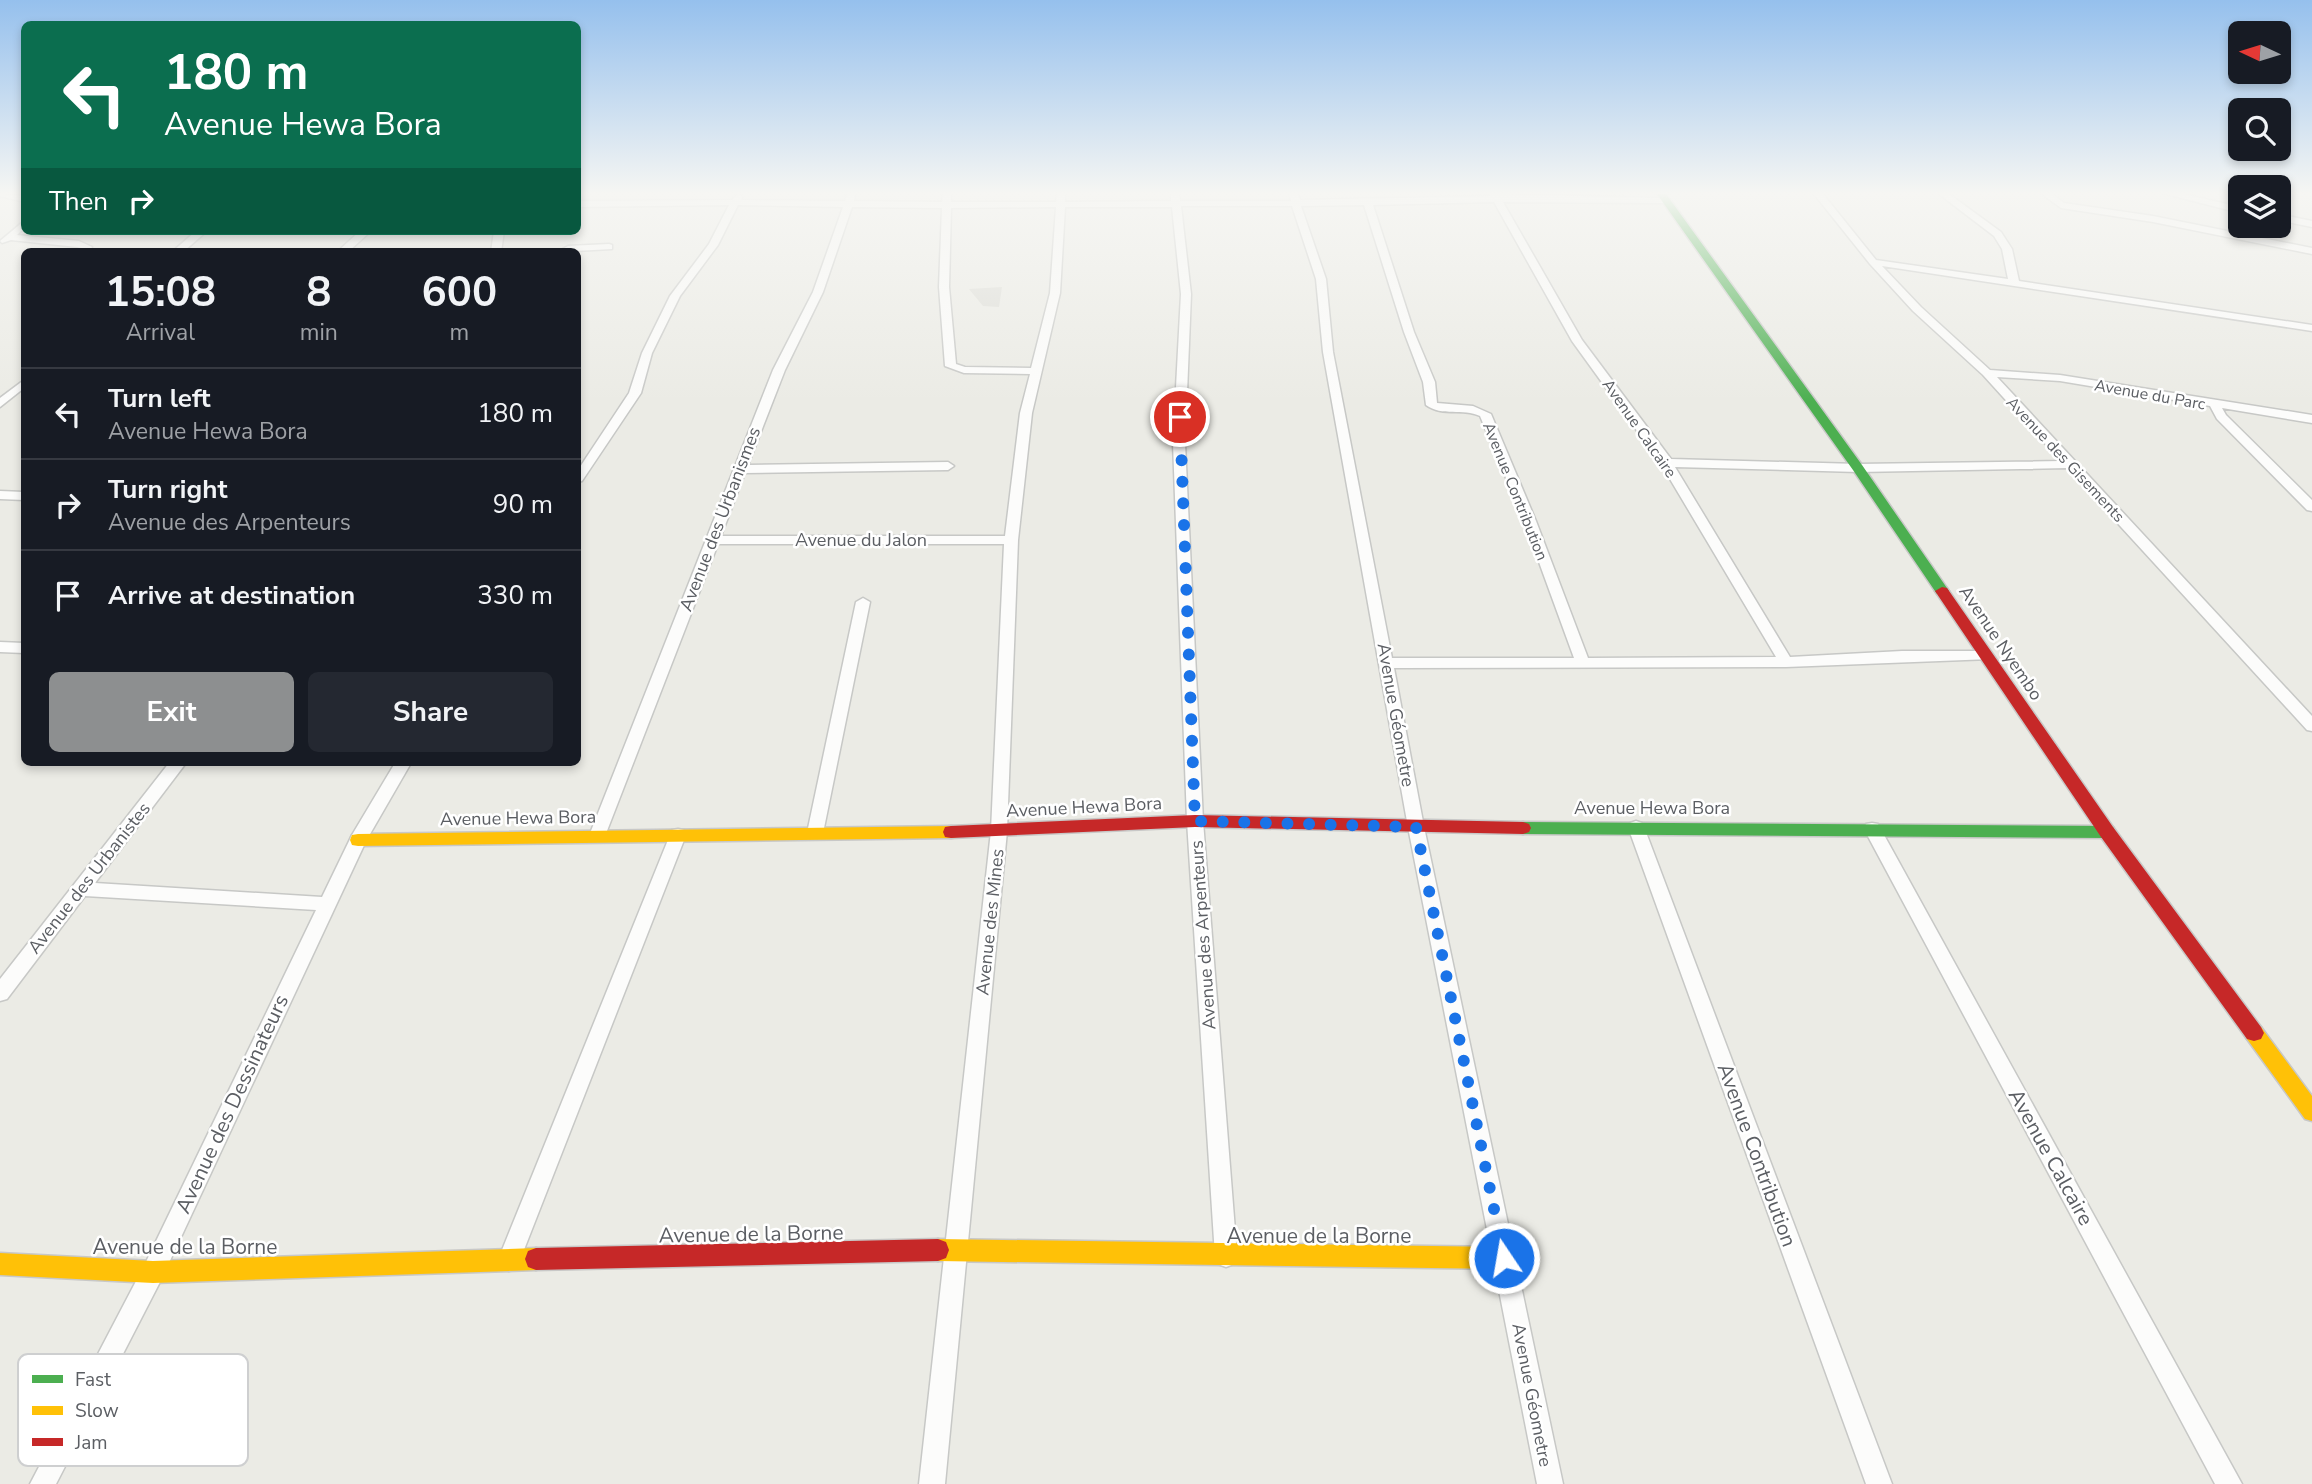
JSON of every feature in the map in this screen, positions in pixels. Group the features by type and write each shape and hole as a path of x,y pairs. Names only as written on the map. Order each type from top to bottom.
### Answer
{"street":[{"path":"581,474 635,393 647,353 675,296 699,263"},
{"name":"Avenue des Urbanismes","path":"597,836 779,370 818,292 828,263"},
{"path":"945,263 951,366 958,369 1035,371"},
{"name":"Avenue des Mines","path":"932,1484 999,831 1011,540 1026,413 1055,293 1057,263"},
{"name":"Avenue des Arpenteurs","path":"1182,263 1186,305 1179,443 1195,821 1226,1256"},
{"name":"Avenue Géometre","path":"1316,263 1321,279 1328,352 1416,827 1550,1484"},
{"name":"Avenue Contribution","path":"1387,263 1409,332 1429,382 1432,405 1479,410 1485,414 1530,520 1583,663"},
{"name":"Avenue Calcaire","path":"1533,263 1577,341 1667,463 1786,662"},
{"name":"Avenue Nyembo","path":"1710,263 1858,468 2107,832 2312,1112"},
{"name":"Avenue des Gisements","path":"1874,263 1917,309 1987,373 2312,726"},
{"path":"1881,263 2312,328"},
{"path":"2010,263 2014,283"},
{"name":"Avenue du Parc","path":"1987,373 2060,378 2312,419"},
{"path":"0,404 21,386"},
{"path":"2215,405 2221,417 2312,507"},
{"path":"1667,463 1858,468 2072,464"},
{"path":"741,469 948,466"},
{"path":"0,495 21,496"},
{"name":"Avenue du Jalon","path":"711,540 1011,540"},
{"path":"815,833 863,602"},
{"path":"1387,663 1786,662 1902,656 1986,656"},
{"name":"Avenue des Urbanistes","path":"0,993 176,766"},
{"name":"Avenue des Dessinateurs","path":"110,1354 153,1272 358,840 401,766"},
{"name":"Avenue Hewa Bora","path":"358,840 999,831 1195,821 1416,827 2107,832"},
{"name":"Avenue Contribution","path":"1636,827 1879,1484"},
{"name":"Avenue Calcaire","path":"1872,829 2229,1484"},
{"path":"509,1260 678,835"},
{"path":"80,888 327,904"},
{"name":"Avenue de la Borne","path":"0,1264 153,1272 509,1260 955,1250 1504,1258"},
{"name":"Avenue des Dessinateurs","path":"43,1484 52,1466"}],"shaded area":[{"path":"1002,287 999,307 983,306 969,289"}],"traffic: fast":[{"path":"1711,263 1858,468 1942,591"},
{"path":"1523,828 2107,832"}],"traffic: slow":[{"path":"358,840 951,832"},
{"path":"2254,1033 2312,1112"},
{"path":"938,1250 1504,1258"},
{"path":"0,1264 153,1272 536,1259"}],"traffic: jam":[{"path":"1942,591 2107,832 2254,1033"},
{"path":"951,832 1195,821 1523,828"},
{"path":"536,1259 938,1250"}],"route":[{"path":"1180,417 1195,821 1416,827 1504,1258"}]}
